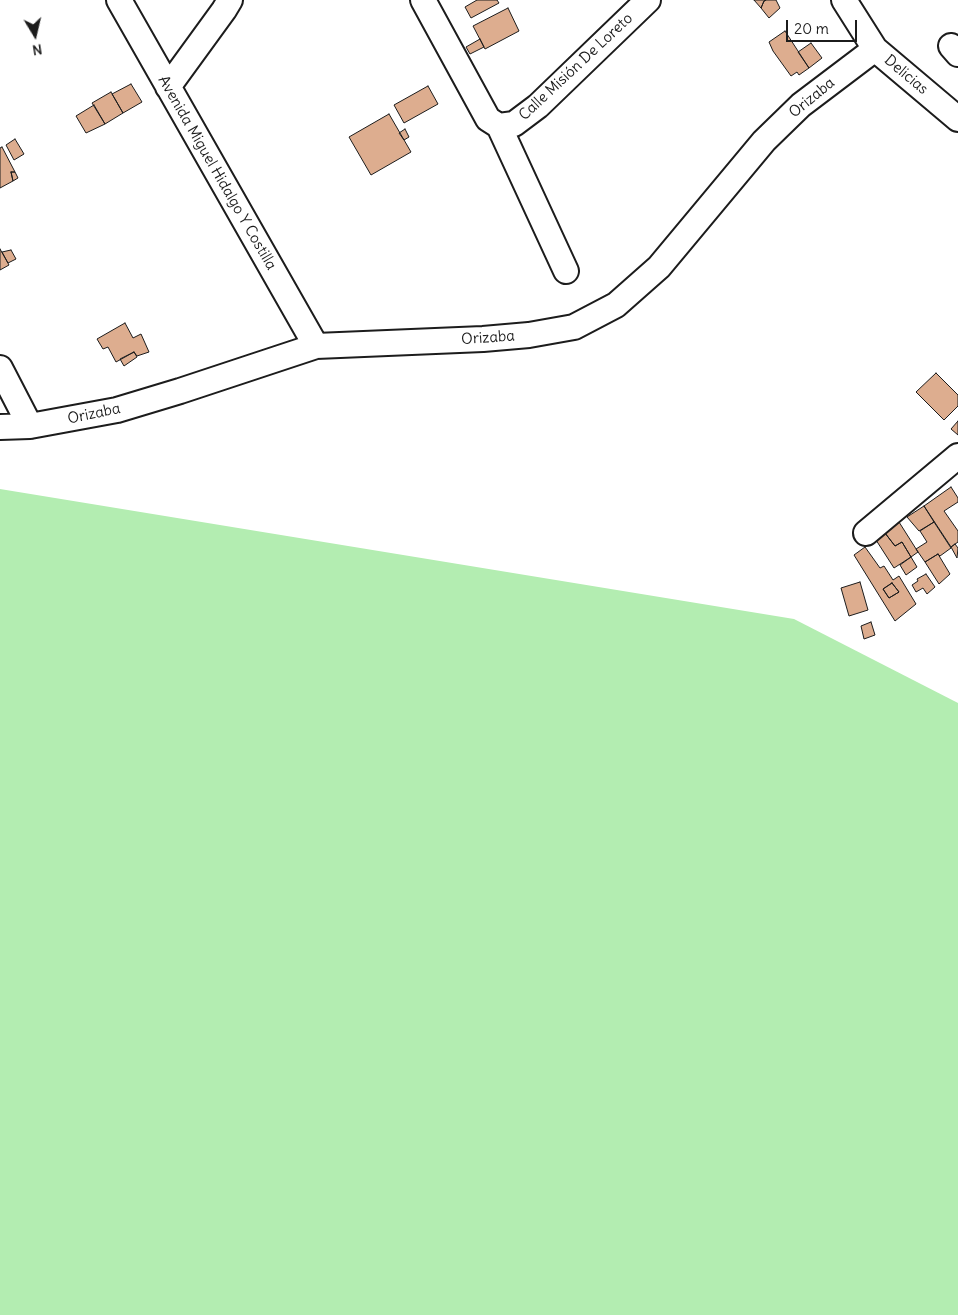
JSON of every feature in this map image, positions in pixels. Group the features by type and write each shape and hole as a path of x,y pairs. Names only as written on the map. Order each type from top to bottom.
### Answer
{"street":[{"name":"Avenida Miguel Hidalgo Y Costilla","path":"118,0 316,346"},
{"path":"168,87 230,0"},
{"name":"Calle Misión De Loreto","path":"423,0 488,119 499,126 514,124 538,106 648,0"},
{"name":"Delicias","path":"844,0 875,49 958,119"},
{"name":"Orizaba","path":"0,426 30,426 117,410 316,346 483,339 529,335 574,327 616,305 659,267 764,141 801,105 875,49"},
{"path":"499,126 566,271"},
{"path":"0,368 30,426"},
{"path":"866,533 958,456"}],"green space":[{"path":"0,489 794,619 958,703 958,1315 0,1315"}],"building":[{"path":"477,0 497,0 499,3 471,18 465,7"},
{"path":"754,0 766,0 761,8"},
{"path":"766,0 776,0 780,8 769,18 761,8"},
{"path":"508,8 519,31 485,49 473,26"},
{"path":"785,31 809,68 799,75 797,72 791,76 773,51 769,42"},
{"path":"480,39 484,47 470,54 466,47"},
{"path":"811,43 822,58 809,68 798,52"},
{"path":"131,84 142,102 123,113 112,94"},
{"path":"428,86 438,104 404,123 394,105"},
{"path":"111,92 123,113 105,124 92,103"},
{"path":"94,105 105,124 86,133 76,116"},
{"path":"389,114 411,152 371,175 349,137"},
{"path":"405,129 409,137 404,140 399,133"},
{"path":"15,139 24,154 14,160 6,145"},
{"path":"2,147 15,172 11,172 13,181 0,188 0,148"},
{"path":"11,172 15,172 18,178 13,181"},
{"path":"0,249 9,265 0,270"},
{"path":"11,250 16,259 8,263 2,252"},
{"path":"125,323 133,338 141,334 149,352 137,356 134,352 116,362 108,347 103,349 97,339"},
{"path":"134,352 137,357 124,366 120,359"},
{"path":"936,373 958,395 958,406 944,420 916,392"},
{"path":"958,421 958,435 951,429"},
{"path":"951,487 958,498 958,502 944,511 958,531 958,542 951,547 924,506"},
{"path":"924,506 934,522 919,531 907,517"},
{"path":"899,522 918,552 911,557 902,542 895,546 885,533"},
{"path":"934,522 951,548 940,556 938,554 925,562 916,549 927,542 920,531"},
{"path":"885,533 895,546 902,542 911,557 894,568 876,540"},
{"path":"955,544 958,548 957,558 951,547"},
{"path":"865,547 880,568 884,566 893,580 899,576 916,604 895,621 854,555","holes":["892,583 899,592 889,598 883,589"]},
{"path":"938,554 950,574 939,584 925,562"},
{"path":"911,557 917,567 906,575 900,565"},
{"path":"926,574 935,587 927,594 923,588 916,592 912,585 918,581 917,579"},
{"path":"860,582 868,610 849,616 841,588"},
{"path":"892,583 899,592 889,598 883,589"},
{"path":"871,622 875,635 864,639 861,626"}]}
